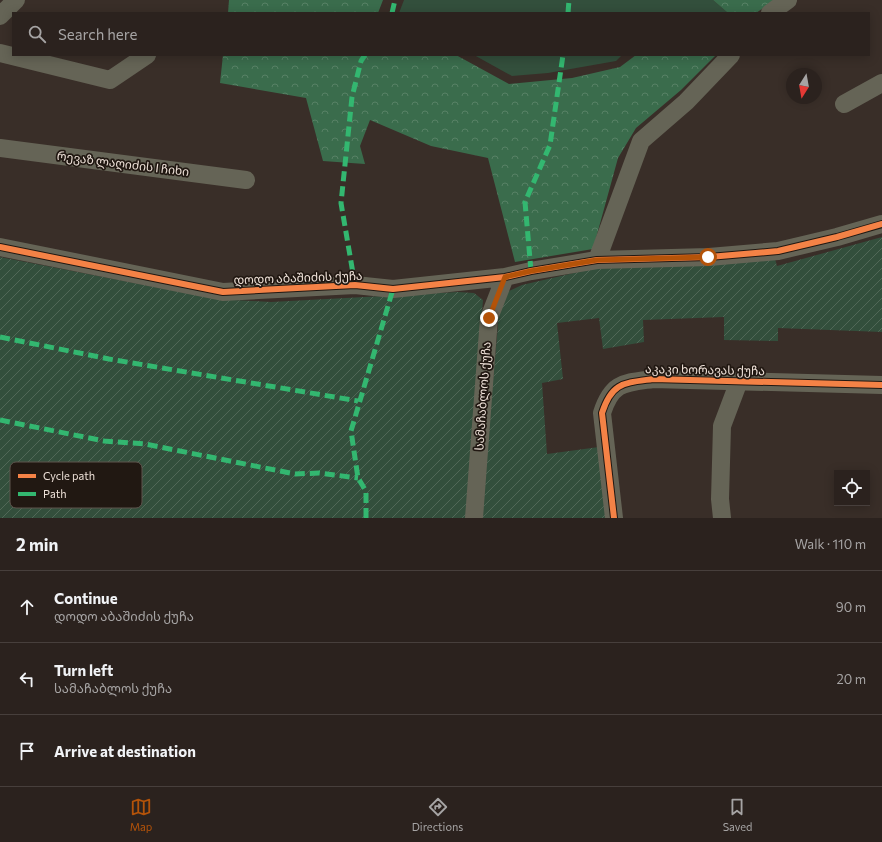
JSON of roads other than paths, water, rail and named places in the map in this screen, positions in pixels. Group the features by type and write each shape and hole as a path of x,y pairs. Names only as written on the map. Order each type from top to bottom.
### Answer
{"street":[{"path":"0,16 16,0"},
{"path":"771,12 788,0"},
{"path":"0,53 12,56"},
{"path":"12,56 110,80 146,56"},
{"path":"597,260 641,141 686,102 730,56"},
{"path":"844,104 882,83"},
{"name":"რევაზ ლაღიძის I ჩიხი","path":"0,148 246,180"},
{"name":"დოდო აბაშიძის ქუჩა","path":"0,247 224,292 355,285 393,289 505,277 597,260 708,257 778,251 837,237 882,224"},
{"name":"სამაჩაბლოს ქუჩა","path":"474,518 489,318 505,277"},
{"name":"აკაკი ხორავას ქუჩა","path":"614,518 602,413 608,397 623,383 653,379 882,385"},
{"path":"722,518 720,499 722,426 739,381"}]}
